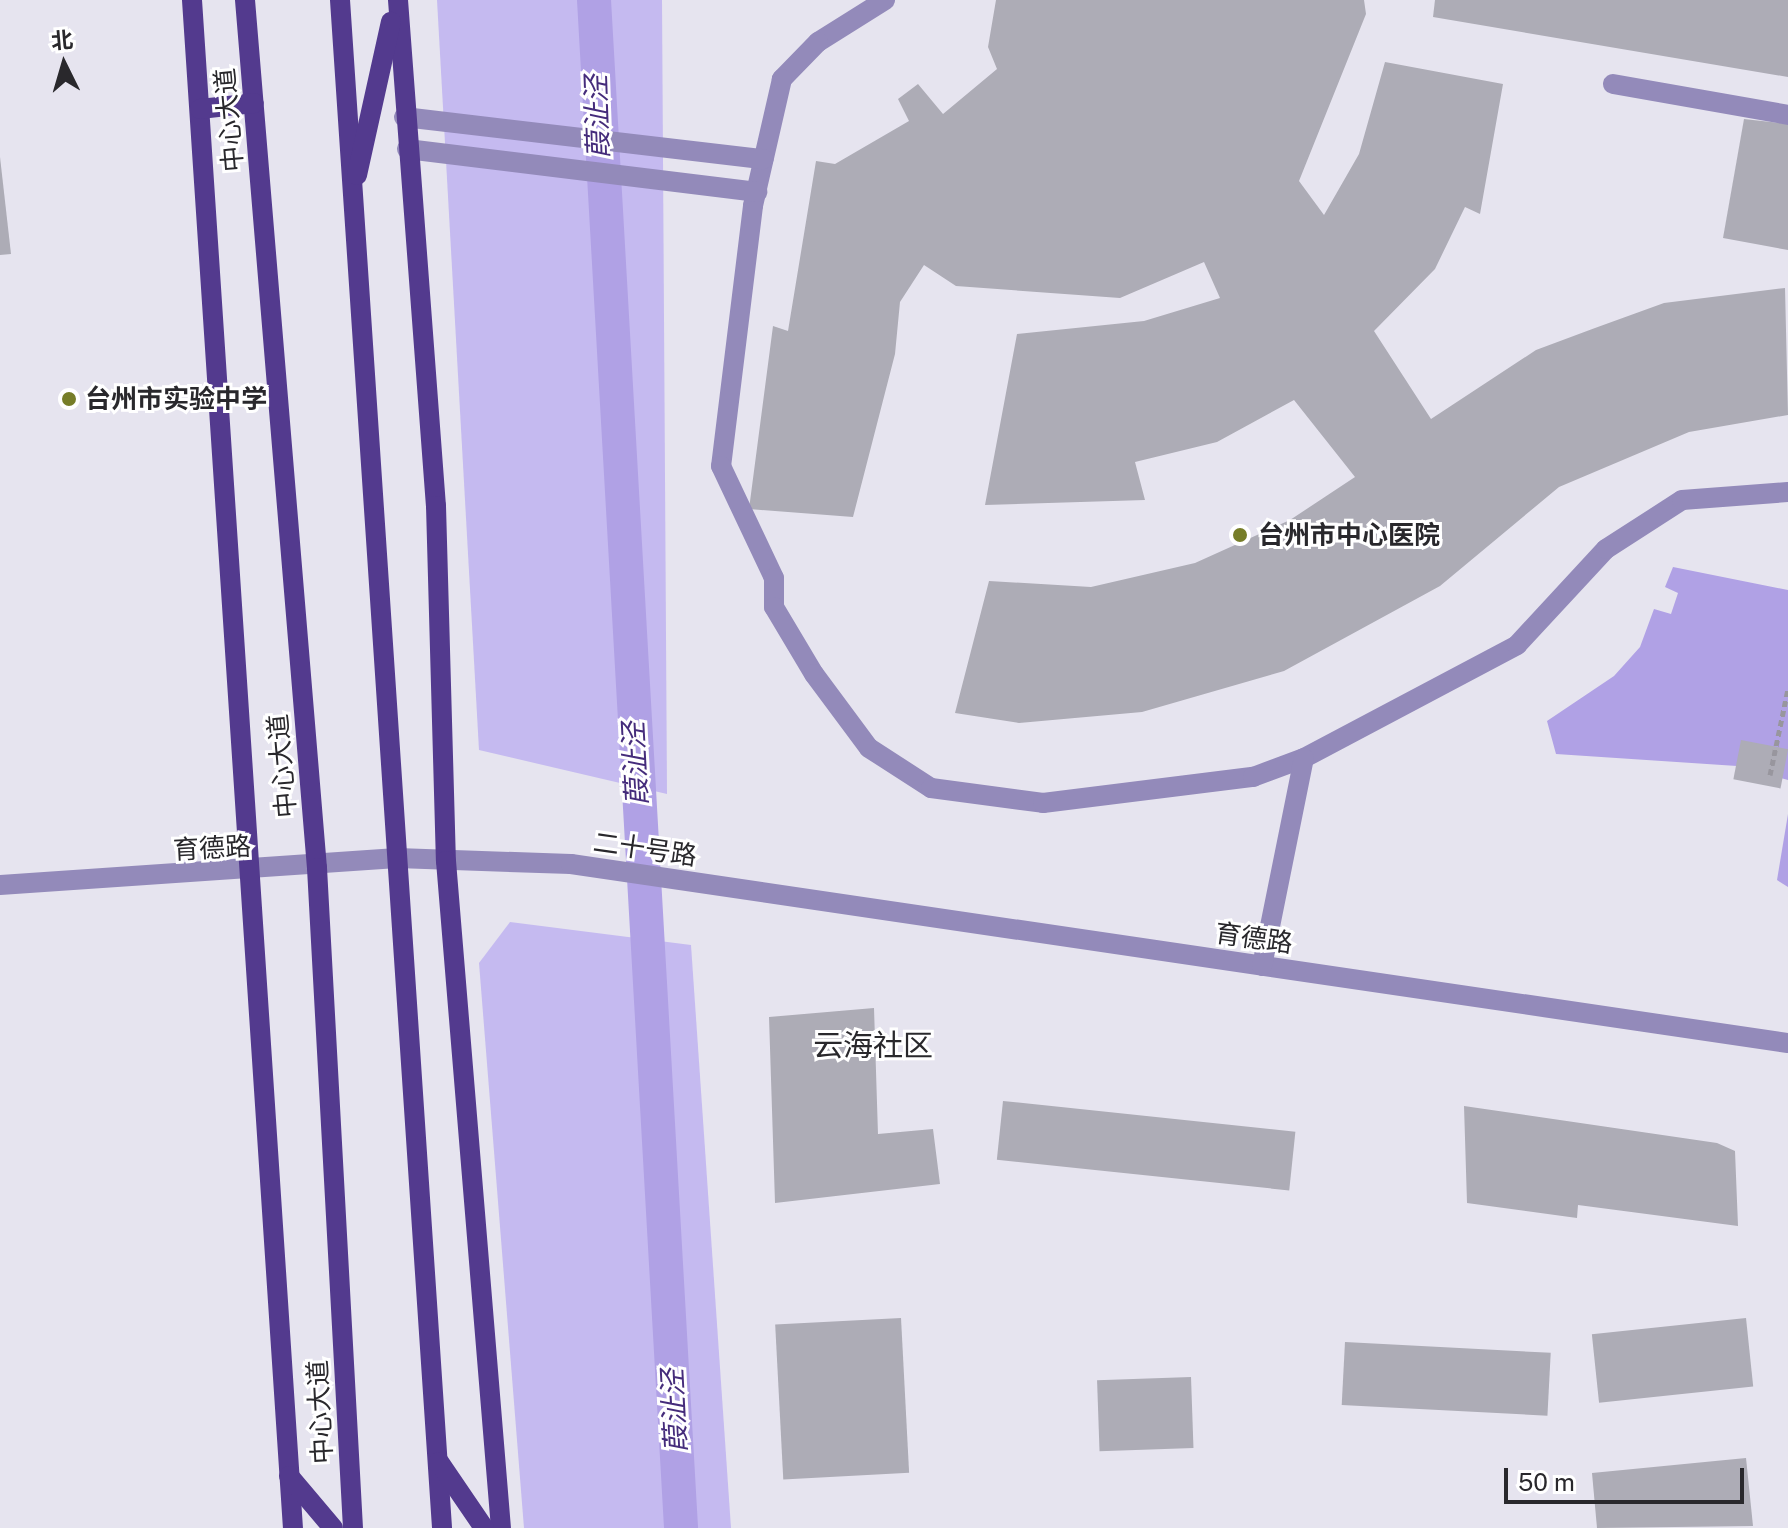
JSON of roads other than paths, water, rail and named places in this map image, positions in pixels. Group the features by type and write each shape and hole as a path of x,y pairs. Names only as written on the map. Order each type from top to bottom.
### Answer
{"main road":[{"path":"192,0 293,1528"},
{"name":"中心大道","path":"245,0 317,868 353,1528"},
{"path":"340,0 442,1528"},
{"path":"353,194 396,0"},
{"path":"396,0 436,506 446,861 501,1528"},
{"path":"200,109 254,103"},
{"path":"437,1461 484,1528"},
{"path":"289,1476 333,1528"}],"street":[{"path":"885,0 818,42 782,79 757,192 721,466 774,578 774,607 869,748 931,788 1043,803 1253,777 1304,758 1517,645 1606,549 1682,500 1788,492"},
{"path":"1613,84 1788,115"},
{"path":"404,117 764,159"},
{"path":"407,149 757,192"},
{"path":"1262,966 1304,758"},
{"name":"育德路","path":"0,885 317,868 397,858 571,864"},
{"name":"二十号路","path":"571,864 712,885"},
{"name":"育德路","path":"712,885 1788,1043"}],"waterway":[{"name":"葭沚泾","path":"594,0 681,1528"}],"place":[{"name":"台州市实验中学","path":"69,399"},
{"name":"台州市中心医院","path":"1240,535"}],"district":[{"name":"云海社区","path":"873,1045"}]}
